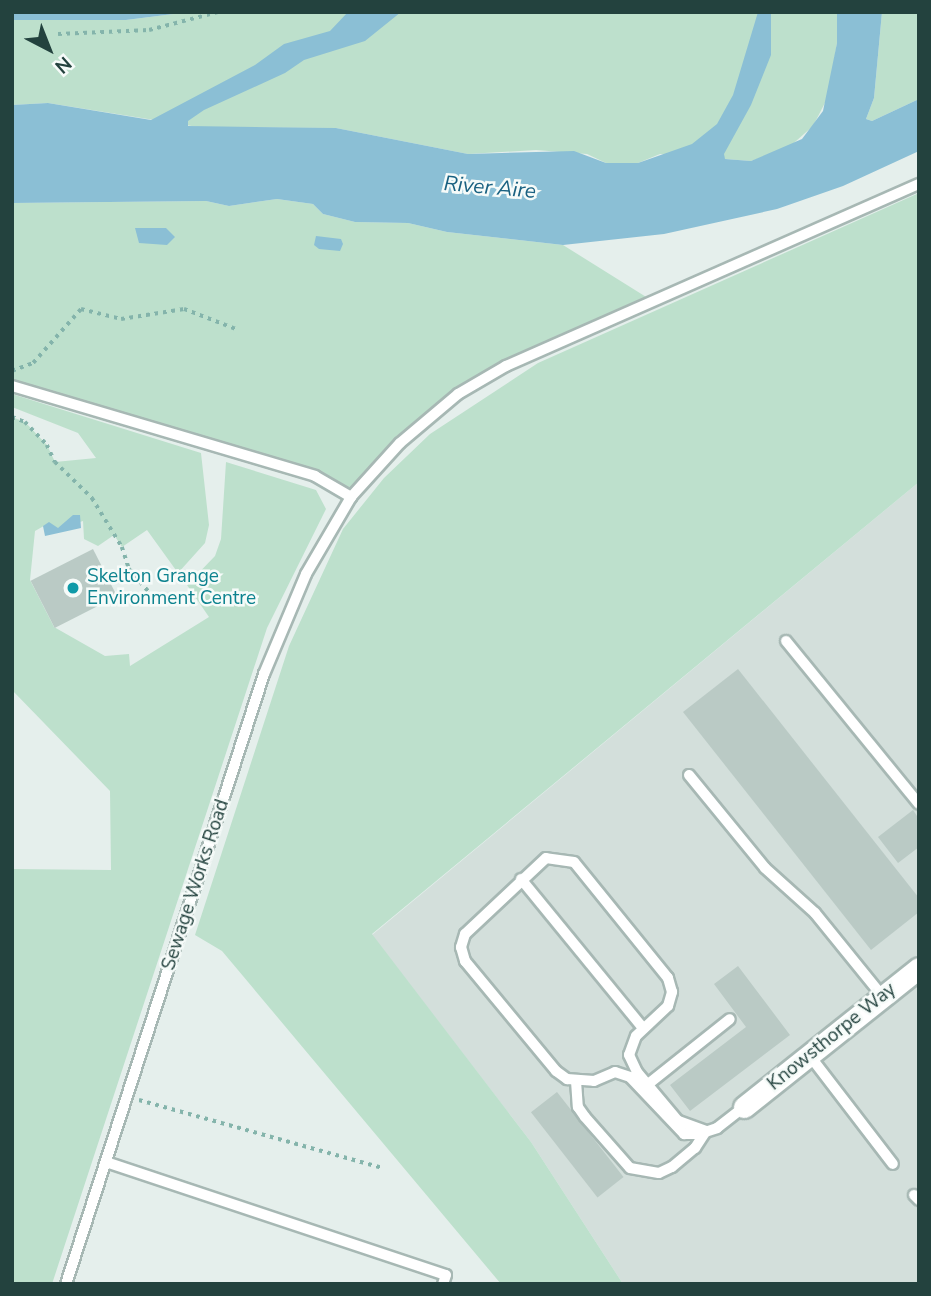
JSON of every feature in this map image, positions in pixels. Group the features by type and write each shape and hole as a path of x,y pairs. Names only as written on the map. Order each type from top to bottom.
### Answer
{"street":[{"name":"Knowsthorpe Way","path":"744,1107 919,968"}],"lane":[{"name":"Sewage Works Road","path":"66,1284 264,674 306,574 351,497 400,443 458,394 506,366 919,184"},
{"path":"12,386 315,476 351,497"},
{"path":"786,641 919,804"},
{"path":"690,775 765,868 815,913 883,997"},
{"path":"644,1087 629,1055 643,1028 668,1006 670,985 573,862 546,858 465,934 462,954 556,1071 576,1081 623,1073 644,1087 678,1121 706,1131"},
{"path":"521,879 643,1028"},
{"path":"644,1087 730,1019"},
{"path":"810,1056 893,1164"},
{"path":"576,1081 578,1107 630,1168 659,1173 672,1167 695,1148 706,1131 744,1107"},
{"path":"106,1162 446,1275 443,1284"}],"path":[{"path":"58,34 149,30 218,12"},
{"path":"12,371 33,363 82,309 121,319 184,309 236,329"},
{"path":"12,417 25,422 47,444 55,463 92,498 122,547 128,569 151,594"},
{"path":"108,580 128,569"},
{"path":"127,1097 383,1168"}],"shaded area":[{"path":"919,482 919,1284 623,1284 531,1142 372,935"}],"green space":[{"path":"189,12 837,12 837,43 828,97 813,126 787,149 751,161 660,154 638,163 606,163 587,154 536,150 468,154 336,128 198,127 48,103 12,105 12,20 126,20"},
{"path":"882,12 919,12 919,99 872,121 866,119 874,98"},
{"path":"919,193 919,482 372,934 531,1142 623,1284 501,1284 222,951 195,935 289,646 343,529 384,478 430,434 538,363"},
{"path":"277,199 313,204 323,214 355,222 408,223 447,232 563,245 651,300 458,394 400,443 351,497 315,476 12,386 12,203 206,201 229,206"},
{"path":"12,394 201,453 209,525 205,543 178,573 147,530 122,547 114,535 98,546 84,539 83,521 58,529 49,523 35,531 30,580 54,627 105,656 129,654 130,666 209,617 187,585 215,556 221,539 226,462 316,490 326,509 267,628 52,1284 12,1284 12,869 111,870 110,791 12,690 12,417 25,422 47,445 55,462 96,458 78,433 12,407"}],"water":[{"path":"12,12 189,12 126,20 12,20"},
{"name":"River Aire","path":"348,12 401,12 365,41 304,60 285,73 204,110 188,121 188,126 336,128 468,154 574,151 606,163 638,163 692,144 717,124 733,95 758,12 771,12 771,55 751,105 724,154 725,159 751,161 802,139 823,111 837,43 837,12 882,12 874,98 866,119 872,121 919,99 919,151 843,186 777,209 664,234 563,245 447,232 408,223 355,222 323,214 313,204 277,199 229,206 206,201 12,203 12,105 48,103 151,120 255,65 284,44 330,31"},
{"path":"135,228 166,228 175,237 167,245 139,243"},
{"path":"316,236 341,239 343,244 340,251 319,249 314,245"},
{"path":"73,515 80,515 81,528 45,536 43,526 49,522 58,528"}],"building":[{"name":"Skelton Grange Environment Centre","path":"93,549 117,596 55,628 31,581"},
{"path":"738,669 919,898 919,912 871,950 683,712"},
{"path":"913,810 919,819 919,847 898,863 878,837"},
{"path":"738,966 790,1035 690,1111 670,1085 746,1027 714,984"},
{"path":"557,1092 623,1177 597,1197 531,1112"}],"place":[{"name":"Skelton Grange Environment Centre","path":"73,588"}]}
